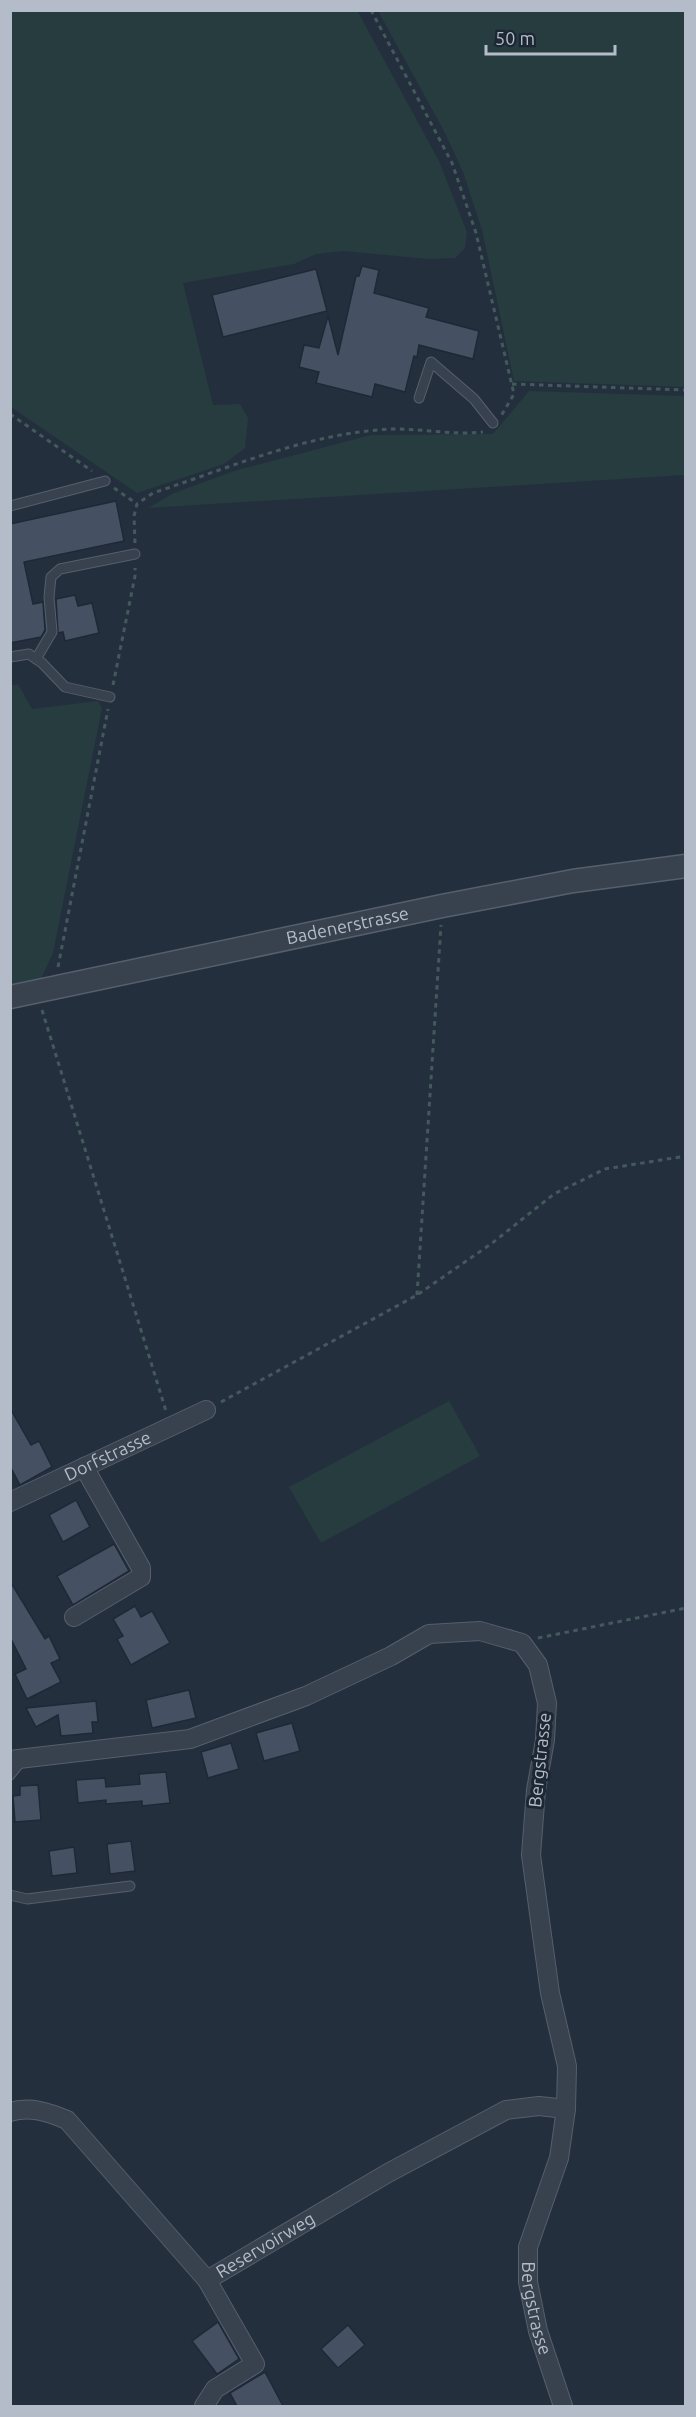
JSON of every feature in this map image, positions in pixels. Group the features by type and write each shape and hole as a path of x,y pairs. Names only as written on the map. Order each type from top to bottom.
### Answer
{"street":[{"name":"Badenerstrasse","path":"10,997 442,906 573,881 686,866"},
{"name":"Dorfstrasse","path":"10,1502 206,1410"},
{"path":"74,1617 141,1577 141,1568 84,1467"},
{"path":"17,1759 190,1739 306,1696 391,1656 429,1634 480,1631 522,1642"},
{"name":"Bergstrasse","path":"522,1642 538,1665 546,1703 545,1740 536,1790 531,1855 550,1993 567,2066 566,2109 559,2158 528,2247 528,2282 538,2331 563,2406"},
{"name":"Reservoirweg","path":"10,2112 20,2109 46,2111 67,2120 207,2280 388,2173 506,2110 539,2106 566,2109"},
{"path":"204,2406 215,2389 255,2364 207,2280"}],"lane":[{"path":"419,398 431,362 474,399 493,423"},
{"path":"10,506 105,481"},
{"path":"36,659 52,632 49,597 51,577 60,569 135,554"},
{"path":"10,657 29,654 65,687 110,697"},
{"path":"10,1775 17,1759"},
{"path":"10,1895 27,1899 130,1886"}],"path":[{"path":"171,1427 45,989 135,576 134,516 137,504 153,493 284,448 379,429 468,434 483,432 504,413 514,394 476,233 452,163 370,10"},
{"path":"512,384 686,390"},
{"path":"10,414 137,504"},
{"path":"417,1295 442,906"},
{"path":"206,1410 417,1295 491,1244 554,1194 605,1169 686,1156"},
{"path":"522,1642 548,1634 686,1608"}],"green space":[{"path":"314,10 358,12 439,161 467,232 465,248 455,258 429,259 343,251 316,254 294,264 183,283 213,405 240,404 248,418 245,448 224,464 137,493 11,407 11,11"},
{"path":"378,11 685,11 685,387 514,381 482,230 463,172 444,131"},
{"path":"529,391 685,396 685,475 148,508 174,493 234,471 371,435 493,434"},
{"path":"18,684 32,709 98,701 102,708 53,953 41,979 10,988 10,686"},
{"path":"449,1401 480,1456 321,1543 289,1487"}],"building":[{"path":"362,266 379,270 374,293 429,308 426,317 479,331 473,359 419,345 405,392 375,384 372,397 316,383 319,372 299,367 304,345 319,348 328,316 338,355 356,276 359,276"},
{"path":"316,269 327,311 223,337 212,295"},
{"path":"116,501 124,541 24,562 33,604 43,602 45,630 41,637 10,643 10,524"},
{"path":"75,595 78,606 92,603 99,633 65,641 63,632 58,633 56,599"},
{"path":"10,1408 31,1445 39,1441 52,1467 20,1485 10,1466"},
{"path":"76,1500 90,1527 63,1542 49,1515"},
{"path":"114,1544 129,1571 73,1605 57,1576"},
{"path":"10,1581 45,1639 49,1636 60,1659 51,1663 61,1682 27,1699 15,1674 26,1669 10,1637"},
{"path":"135,1606 141,1617 152,1611 170,1643 131,1665 117,1639 123,1636 113,1619"},
{"path":"189,1690 196,1718 152,1728 146,1700"},
{"path":"96,1701 98,1722 92,1722 93,1733 73,1735 61,1736 58,1715 36,1727 26,1708"},
{"path":"292,1723 300,1751 264,1761 256,1733"},
{"path":"231,1743 239,1769 208,1778 201,1752"},
{"path":"166,1772 170,1803 142,1806 142,1801 106,1804 106,1800 78,1803 76,1780 105,1778 106,1787 140,1784 139,1774"},
{"path":"38,1785 41,1820 15,1822 13,1796 20,1795 20,1786"},
{"path":"131,1841 135,1871 110,1874 107,1844"},
{"path":"74,1847 77,1873 52,1876 49,1851"},
{"path":"218,2322 239,2359 217,2374 192,2341"},
{"path":"348,2325 365,2345 338,2368 321,2349"},
{"path":"265,2372 283,2406 237,2406 230,2393"}]}
